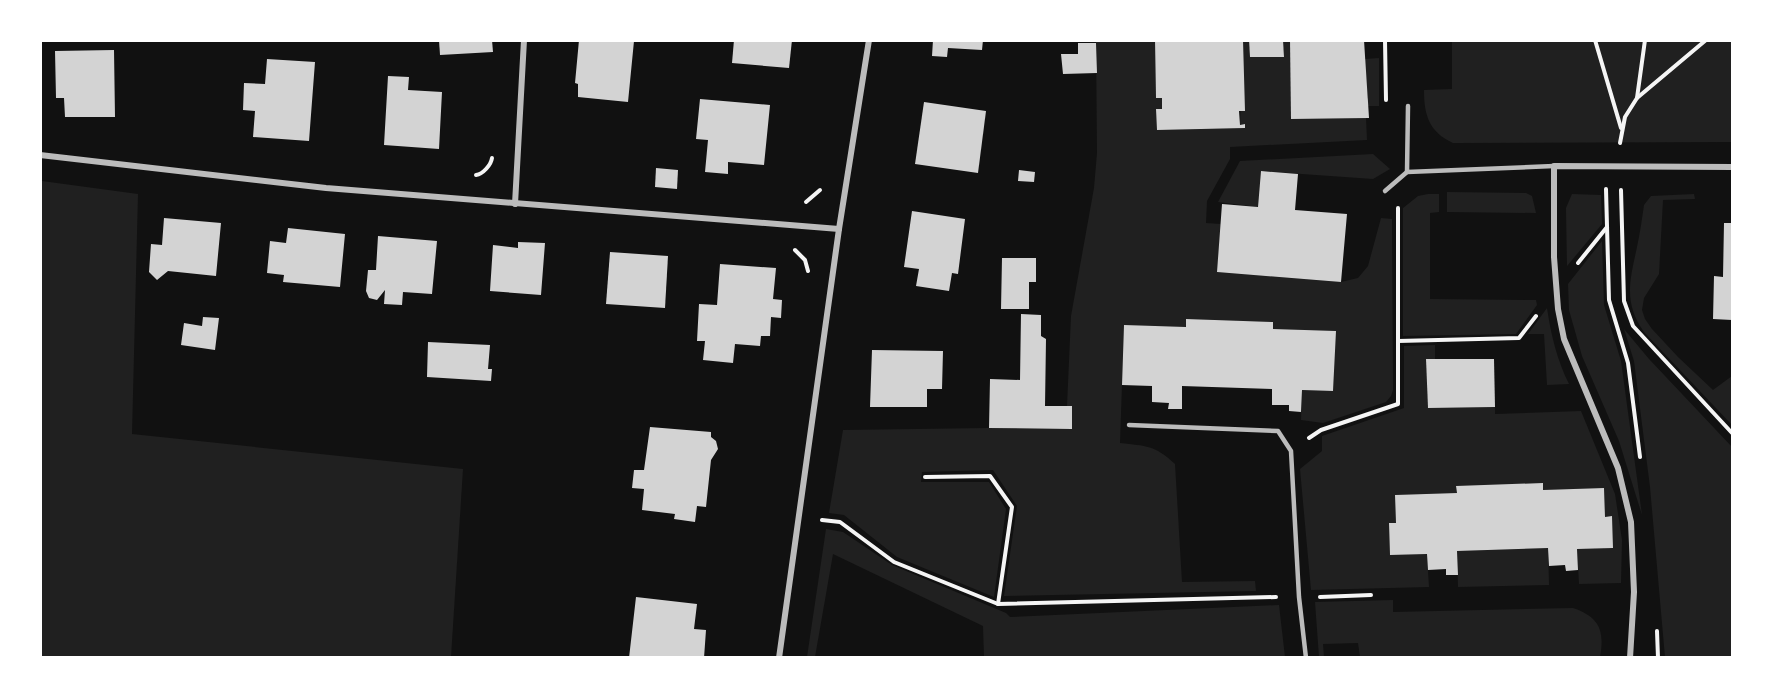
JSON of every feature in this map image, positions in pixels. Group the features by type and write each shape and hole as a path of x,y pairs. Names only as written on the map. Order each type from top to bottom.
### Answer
{"street":[{"path":"515,204 524,40"},
{"path":"778,657 839,229 869,40"},
{"path":"40,155 314,186 839,229"},
{"path":"1629,657 1634,592 1631,522 1618,468 1576,373 1564,339 1558,309 1554,256 1554,166 1732,167"}],"lane":[{"path":"1407,172 1408,106"},
{"path":"1385,190 1407,172 1554,166"},
{"path":"1129,425 1278,431 1291,451 1299,597 1306,657"}],"path":[{"path":"1384,40 1386,106"},
{"path":"1595,40 1622,129"},
{"path":"1637,98 1645,40"},
{"path":"1706,40 1637,98 1625,117 1620,167 1624,301 1637,333 1732,433"},
{"path":"471,176 481,174 491,163 493,155"},
{"path":"795,204 807,202 819,192 822,184"},
{"path":"1606,189 1609,300 1628,363 1642,468"},
{"path":"1321,430 1398,404 1398,204"},
{"path":"1398,341 1519,338 1607,227"},
{"path":"790,247 805,260 809,276"},
{"path":"925,477 990,476 1012,507 998,604"},
{"path":"827,520 840,522 894,562 998,604 1371,595"},
{"path":"1657,623 1659,657"}],"shaded area":[{"path":"1096,41 1155,41 1156,97 1162,98 1162,109 1156,109 1158,130 1245,128 1245,124 1240,125 1243,41 1249,41 1250,57 1284,57 1283,41 1290,41 1292,119 1366,118 1367,140 1230,147 1230,159 1207,201 1206,223 1221,224 1217,272 1341,282 1358,278 1368,266 1381,218 1392,219 1393,390 1386,402 1323,423 1301,420 1302,390 1333,391 1335,331 1273,329 1273,322 1187,319 1186,327 1124,326 1120,443 1156,450 1175,464 1182,582 1255,581 1256,591 1004,596 1017,506 993,470 922,472 921,482 989,482 1006,509 994,597 897,557 844,515 829,513 843,430 1072,429 1072,407 1067,406 1071,316 1094,188 1097,153"},
{"path":"1452,41 1732,41 1732,142 1453,143 1438,134 1429,122 1424,90 1452,89"},
{"path":"1379,58 1379,106 1368,106 1365,59"},
{"path":"1373,154 1390,169 1373,179 1261,171 1258,207 1218,202 1240,161"},
{"path":"42,181 138,194 132,434 463,469 451,657 41,657"},
{"path":"1447,192 1526,193 1532,196 1536,213 1447,212"},
{"path":"1439,194 1439,212 1430,213 1430,299 1536,300 1537,305 1516,334 1403,336 1403,208 1418,196"},
{"path":"1572,194 1601,195 1602,224 1567,266 1566,208"},
{"path":"1694,194 1695,199 1663,200 1659,274 1644,298 1642,310 1652,329 1713,390 1732,376 1732,425 1644,332 1637,321 1631,301 1631,280 1644,205 1651,196"},
{"path":"1602,241 1604,305 1621,361 1642,515 1619,441 1582,356 1569,310 1568,284"},
{"path":"1547,308 1555,347 1569,384 1547,385 1544,334 1528,334"},
{"path":"1624,329 1649,359 1732,447 1732,656 1665,657 1650,487 1634,361"},
{"path":"1435,345 1435,359 1426,360 1428,408 1495,407 1495,414 1581,411 1615,494 1622,540 1621,583 1579,584 1577,549 1613,548 1612,516 1605,517 1604,488 1543,490 1456,487 1457,493 1395,495 1396,523 1389,523 1390,555 1427,554 1429,587 1311,590 1300,469 1322,451 1322,436 1404,408 1404,346"},
{"path":"826,529 843,532 892,565 1006,613 1010,617 1279,605 1285,657 984,657 983,626 833,554 815,657 807,657"},
{"path":"1548,548 1549,585 1458,587 1457,551"},
{"path":"1393,600 1393,612 1573,608 1589,616 1598,626 1602,639 1600,657 1360,657 1358,643 1323,644 1324,657 1319,657 1315,602"}],"building":[{"path":"439,40 492,40 493,52 440,55"},
{"path":"579,40 634,41 628,102 578,97 578,84 575,83"},
{"path":"734,40 792,40 789,68 732,63"},
{"path":"933,40 983,40 982,50 948,48 947,57 932,56"},
{"path":"1155,40 1243,40 1245,111 1239,111 1240,125 1245,124 1245,128 1157,130 1156,109 1162,109 1162,98 1156,98"},
{"path":"1249,40 1283,40 1284,57 1250,57"},
{"path":"1290,40 1364,40 1369,118 1291,119"},
{"path":"1078,43 1096,43 1097,73 1063,74 1061,54 1078,54"},
{"path":"114,50 115,117 65,117 64,98 56,98 55,51"},
{"path":"267,59 315,62 309,141 253,137 255,111 243,110 244,83 265,84"},
{"path":"388,76 409,77 408,90 442,92 439,149 384,145"},
{"path":"700,99 770,105 764,165 728,162 728,174 705,172 708,140 696,139"},
{"path":"924,102 986,111 978,173 915,164"},
{"path":"656,168 678,170 677,189 655,187"},
{"path":"1019,170 1035,172 1034,182 1018,181"},
{"path":"1261,171 1298,174 1295,210 1347,214 1341,282 1217,272 1222,204 1258,207"},
{"path":"912,211 965,219 958,274 952,273 949,291 916,286 919,269 904,267"},
{"path":"164,218 221,223 216,276 168,271 157,280 149,272 151,244 162,245"},
{"path":"1724,223 1732,223 1732,320 1713,319 1714,276 1723,277"},
{"path":"288,228 345,234 340,287 283,282 284,275 267,273 270,241 286,243"},
{"path":"378,236 437,241 432,294 403,292 402,305 384,304 385,290 377,300 369,298 366,291 368,270 376,270"},
{"path":"518,242 545,243 541,295 490,291 493,245 518,248"},
{"path":"610,252 668,256 665,308 606,304"},
{"path":"1002,258 1036,258 1036,282 1029,282 1029,309 1001,309"},
{"path":"720,264 776,268 773,299 782,300 781,318 771,317 770,336 761,336 760,346 735,344 733,363 703,360 705,341 697,341 699,304 717,305"},
{"path":"1021,314 1041,315 1041,336 1046,339 1045,406 1072,406 1072,429 989,428 990,379 1020,380"},
{"path":"203,317 219,318 215,350 181,345 184,323 202,326"},
{"path":"1186,319 1273,322 1273,329 1336,331 1333,391 1302,390 1301,412 1289,411 1289,405 1272,405 1272,389 1182,386 1182,409 1168,409 1169,403 1152,402 1152,386 1122,385 1124,325 1186,327"},
{"path":"428,342 490,345 488,369 492,369 491,381 427,377"},
{"path":"872,350 943,351 942,389 927,389 927,407 870,407"},
{"path":"1426,359 1494,359 1495,407 1428,408"},
{"path":"650,427 711,432 711,437 716,441 718,449 711,460 706,507 697,506 695,522 674,519 675,514 642,510 644,489 632,488 634,470 644,470"},
{"path":"1543,483 1543,490 1604,488 1605,517 1612,516 1613,548 1577,549 1578,570 1566,571 1565,565 1549,566 1548,548 1457,551 1458,575 1446,575 1446,569 1428,570 1427,554 1390,555 1389,523 1396,523 1395,495 1457,493 1456,486"},
{"path":"636,597 697,604 694,629 706,630 704,658 629,658"}]}
